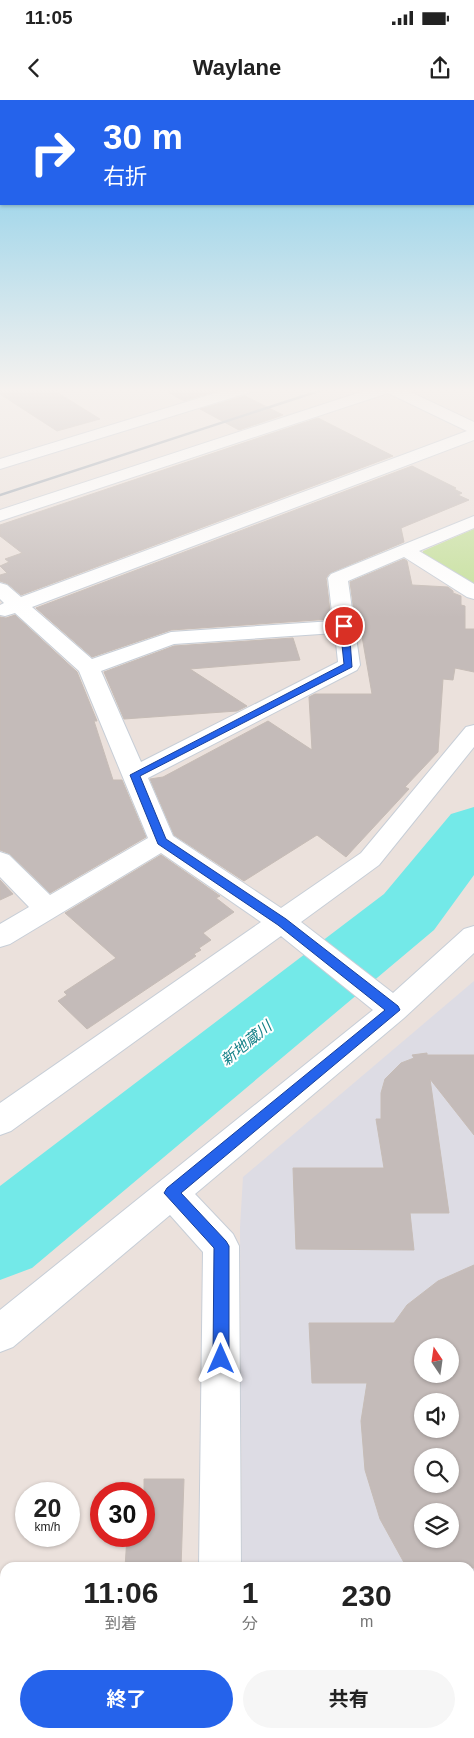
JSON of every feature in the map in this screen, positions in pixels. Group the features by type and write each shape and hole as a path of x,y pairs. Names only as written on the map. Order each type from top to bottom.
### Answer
{"street":[{"path":"0,516 157,464"},
{"path":"9,608 393,464"},
{"path":"135,775 349,665 338,578 474,521"},
{"path":"405,550 474,593"},
{"path":"0,589 9,608 89,668 162,841 282,922 394,1010"},
{"path":"89,668 171,638 344,626"},
{"path":"0,1121 370,859 474,732"},
{"path":"0,937 162,841"},
{"path":"0,861 46,909"},
{"path":"0,1334 394,1010 474,936"},
{"path":"172,1193 221,1246 220,1562"}],"shaded area":[{"path":"474,981 474,1562 242,1562 240,1227 243,1177"}],"green space":[{"path":"474,529 474,588 423,558 423,551"}],"building":[{"path":"180,464 370,464 21,595 8,584 0,581 0,575 7,573 0,566 9,562 5,559 22,553 0,536 0,525"},
{"path":"412,466 456,488 454,489 462,493 458,495 469,500 401,528 404,542 330,573 326,578 331,619 171,630 92,657 36,608"},
{"path":"404,559 407,561 412,585 448,587 453,593 461,596 461,605 465,606 465,629 474,629 474,672 455,668 453,680 443,679 438,752 405,787 409,789 346,857 317,835 244,881 174,835 150,779 163,777 268,721 312,750 309,697 315,694 372,694 359,619 355,619 350,582"},
{"path":"15,615 77,672 97,721 94,721 113,780 122,780 146,837 50,893 10,854 0,850 0,617 6,618"},
{"path":"293,638 300,660 190,669 247,706 237,711 124,719 104,672 174,646"},
{"path":"161,855 220,896 216,898 234,912 203,933 211,940 199,948 201,950 194,954 196,956 87,1029 58,1001 67,995 64,992 116,958 65,913"},
{"path":"0,880 13,894 0,900"},
{"path":"427,1053 427,1055 474,1055 474,1135 430,1079 449,1213 410,1213 414,1250 296,1249 293,1168 384,1168 376,1119 381,1119 381,1093 385,1079 401,1063 414,1058 412,1055"},
{"path":"474,1265 474,1562 404,1562 380,1519 365,1470 361,1421 367,1383 312,1383 309,1323 394,1323 407,1305 438,1281"},
{"path":"144,1479 184,1479 181,1562 125,1562 126,1547 155,1547 155,1482 144,1482"}],"waterway":[{"name":"新地蔵川","path":"0,1239 409,912 474,829"}],"railway":[{"path":"0,495 94,464"}],"route":[{"path":"221,1359 221,1246 172,1193 394,1010 282,922 162,841 135,775 349,665 344,626"}]}
